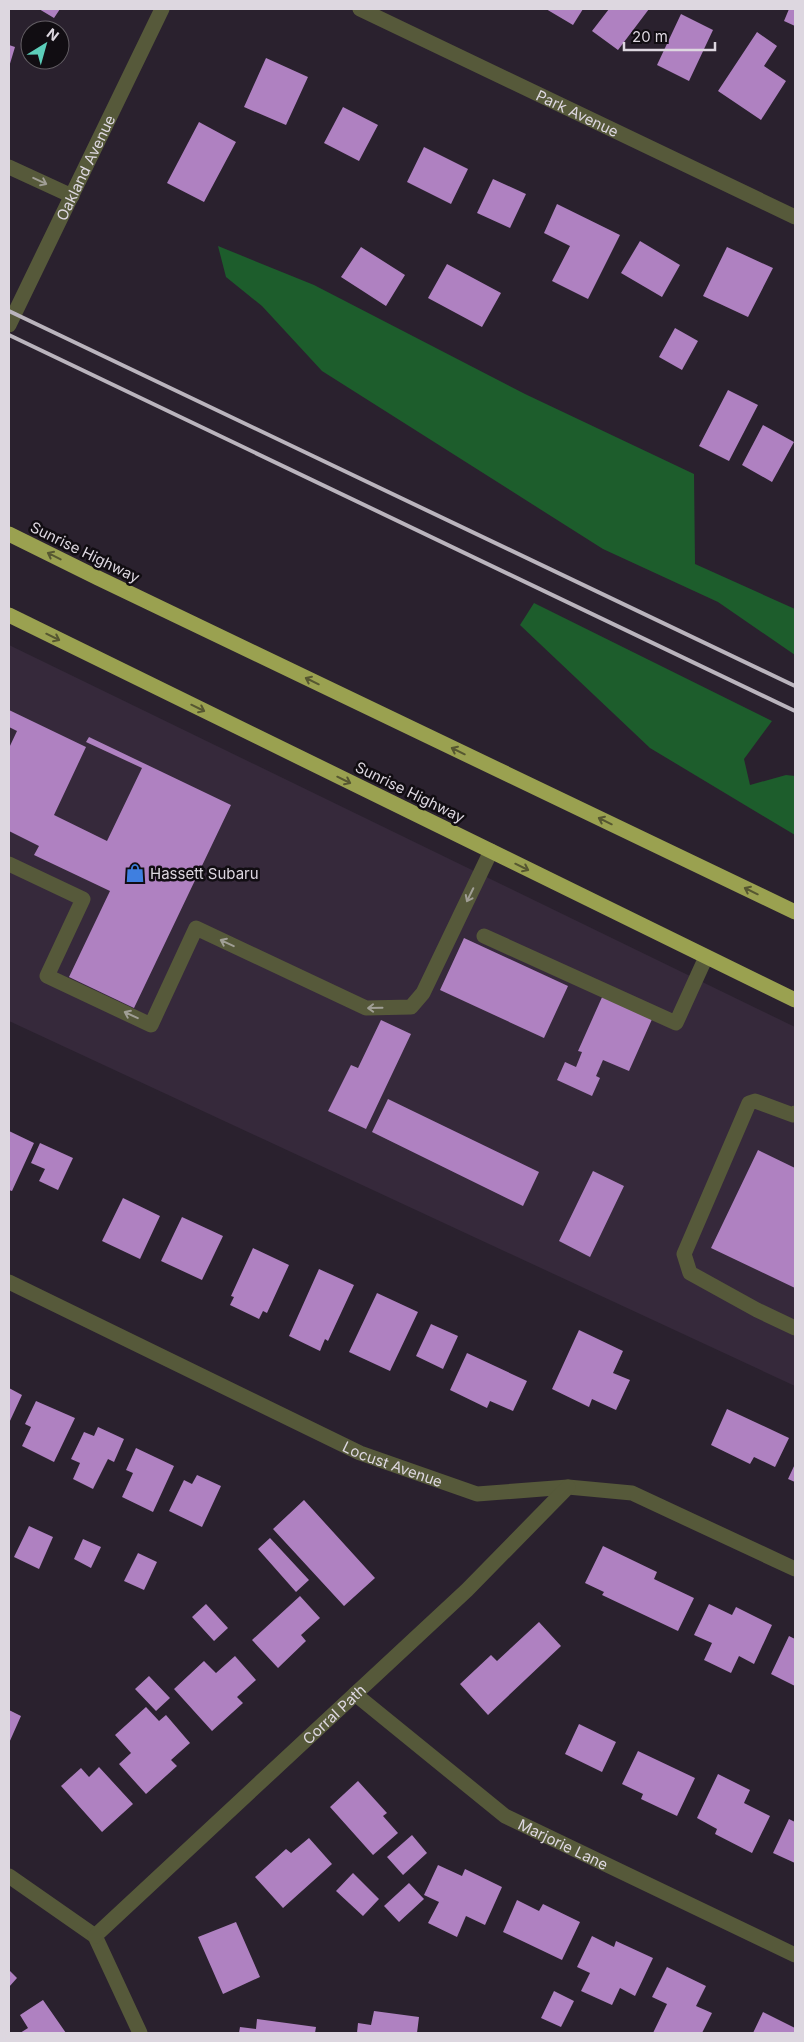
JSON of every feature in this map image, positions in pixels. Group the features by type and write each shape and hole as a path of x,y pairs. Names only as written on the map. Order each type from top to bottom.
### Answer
{"highway":[{"name":"Sunrise Highway","path":"9,534 795,912"},
{"name":"Sunrise Highway","path":"9,615 795,1000"}],"street":[{"name":"Oakland Avenue","path":"9,325 162,9"},
{"name":"Park Avenue","path":"360,9 795,217"},
{"path":"9,167 72,196"},
{"path":"9,864 83,899 47,976 151,1025 196,928 366,1008 411,1007 423,992 491,852"},
{"path":"484,936 676,1023 706,957"},
{"path":"795,1113 793,1115 755,1101 749,1103 684,1254 690,1273 757,1310 795,1328"},
{"name":"Locust Avenue","path":"9,1282 360,1453 476,1494 568,1487 632,1493 795,1569"},
{"name":"Corral Path","path":"95,1936 466,1590 568,1487"},
{"name":"Marjorie Lane","path":"355,1694 505,1816 795,1955"},
{"path":"9,1876 95,1936 140,2033"}],"shaded area":[{"path":"9,645 795,1027 795,1386 9,1021"}],"green space":[{"path":"218,246 314,285 525,394 694,474 695,564 795,609 795,655 718,602 603,549 322,371 262,306 226,277"},
{"path":"534,603 772,721 744,759 750,785 786,775 795,776 795,835 650,748 520,625"}],"building":[{"path":"39,9 60,9 54,18"},
{"path":"546,9 583,9 573,25"},
{"path":"609,9 649,9 618,50 592,31"},
{"path":"789,9 795,9 795,26 784,21"},
{"path":"681,14 713,30 689,81 657,65"},
{"path":"757,32 777,46 764,66 786,81 761,120 718,91"},
{"path":"9,45 15,47 9,67"},
{"path":"266,58 308,77 286,125 244,107"},
{"path":"343,107 378,125 359,161 324,143"},
{"path":"199,122 236,142 204,202 167,183"},
{"path":"424,147 468,169 451,204 407,182"},
{"path":"493,179 526,194 510,228 477,213"},
{"path":"557,204 620,235 588,299 552,281 570,246 544,233"},
{"path":"640,241 680,265 662,297 621,273"},
{"path":"361,247 405,275 386,306 341,277"},
{"path":"727,247 773,268 748,317 703,296"},
{"path":"447,264 501,293 482,327 428,298"},
{"path":"675,328 698,341 682,370 659,357"},
{"path":"728,390 758,405 729,461 699,446"},
{"path":"763,425 794,442 772,482 742,465"},
{"name":"Hassett Subaru","path":"9,710 86,747 54,815 107,841 142,768 86,742 89,737 231,805 134,1008 69,977 110,891 34,855 39,846 9,831 9,748 17,731 9,727"},
{"path":"464,938 568,986 544,1038 440,990"},
{"path":"603,995 653,1017 629,1071 603,1060 596,1076 600,1078 592,1096 557,1080 565,1062 576,1067 582,1052 578,1051"},
{"path":"381,1020 411,1034 366,1129 328,1111 351,1065 358,1068"},
{"path":"388,1099 539,1172 523,1206 372,1132"},
{"path":"9,1131 34,1143 12,1191 9,1190"},
{"path":"40,1143 73,1158 58,1190 39,1181 45,1169 31,1163"},
{"path":"758,1150 795,1168 795,1288 711,1248"},
{"path":"593,1171 624,1186 590,1257 559,1241"},
{"path":"123,1198 160,1216 140,1259 102,1241"},
{"path":"182,1217 223,1236 202,1280 161,1261"},
{"path":"253,1248 289,1265 267,1313 263,1311 259,1319 230,1305 234,1297 231,1296"},
{"path":"319,1269 354,1285 328,1341 325,1339 320,1351 289,1336"},
{"path":"377,1293 418,1312 390,1371 349,1352"},
{"path":"431,1324 458,1336 443,1369 416,1356"},
{"path":"579,1330 623,1351 613,1373 630,1380 616,1410 592,1399 589,1407 552,1389"},
{"path":"467,1353 527,1381 513,1411 490,1401 487,1408 450,1390"},
{"path":"9,1388 22,1395 9,1423"},
{"path":"36,1401 75,1418 54,1462 22,1446 31,1427 25,1424"},
{"path":"727,1409 789,1438 775,1467 754,1457 750,1464 711,1445"},
{"path":"98,1427 124,1439 114,1462 108,1459 93,1489 73,1479 80,1463 71,1459 84,1432 94,1436"},
{"path":"136,1448 174,1466 153,1512 122,1497 133,1473 126,1470"},
{"path":"795,1464 795,1482 788,1479"},
{"path":"197,1475 221,1486 202,1527 169,1511 184,1480 192,1484"},
{"path":"304,1500 375,1578 344,1606 273,1529"},
{"path":"29,1526 53,1537 39,1569 14,1557"},
{"path":"270,1538 309,1580 296,1592 258,1549"},
{"path":"83,1539 101,1547 91,1568 74,1559"},
{"path":"603,1546 657,1572 654,1579 694,1598 678,1631 602,1595 604,1592 585,1583"},
{"path":"138,1553 157,1562 144,1590 124,1581"},
{"path":"300,1596 320,1618 301,1635 306,1641 278,1668 252,1640"},
{"path":"206,1604 228,1628 214,1641 192,1617"},
{"path":"709,1604 732,1615 736,1607 772,1625 754,1664 739,1656 731,1673 704,1660 712,1643 694,1635"},
{"path":"539,1622 561,1646 488,1715 460,1684 491,1655 497,1661"},
{"path":"789,1636 795,1639 795,1686 771,1674"},
{"path":"235,1656 256,1680 237,1697 243,1703 212,1731 174,1689 204,1661 216,1673"},
{"path":"149,1676 170,1698 156,1711 135,1689"},
{"path":"146,1707 159,1721 166,1715 190,1743 171,1760 177,1766 146,1794 119,1764 131,1753 115,1735"},
{"path":"9,1710 21,1716 9,1743"},
{"path":"579,1724 616,1742 602,1772 565,1754"},
{"path":"638,1751 695,1778 677,1816 641,1799 643,1794 622,1784"},
{"path":"99,1767 133,1804 102,1832 61,1786 81,1768 89,1777"},
{"path":"718,1774 750,1790 744,1803 770,1816 752,1853 715,1834 717,1829 697,1818"},
{"path":"358,1781 387,1813 383,1816 398,1833 373,1855 330,1807"},
{"path":"789,1819 795,1822 795,1863 773,1853"},
{"path":"412,1835 427,1853 403,1875 387,1857"},
{"path":"309,1838 332,1864 283,1908 255,1877 286,1849 291,1853"},
{"path":"438,1865 462,1876 465,1869 502,1887 485,1925 466,1916 457,1937 428,1923 439,1902 424,1895"},
{"path":"353,1873 379,1899 363,1916 336,1891"},
{"path":"409,1883 424,1899 399,1922 384,1906"},
{"path":"517,1900 539,1911 543,1904 580,1922 562,1960 503,1932"},
{"path":"236,1922 260,1977 223,1994 198,1937"},
{"path":"592,1936 614,1947 616,1941 653,1958 635,1996 620,1988 612,2005 581,1991 590,1973 577,1967"},
{"path":"667,1967 706,1986 696,2006 712,2013 702,2033 653,2033 667,2004 652,1997"},
{"path":"9,1970 17,1978 9,1987"},
{"path":"554,1991 574,2001 561,2027 541,2018"},
{"path":"43,2000 66,2033 20,2033 28,2028 20,2015"},
{"path":"374,2011 419,2017 417,2033 357,2033 358,2023 371,2025"},
{"path":"763,2012 795,2028 795,2033 753,2033"},
{"path":"257,2019 316,2027 315,2033 239,2033 240,2027 256,2029"}],"railway":[{"path":"9,311 795,686"},
{"path":"9,335 795,711"}],"place":[{"name":"Hassett Subaru","path":"135,873"}]}
